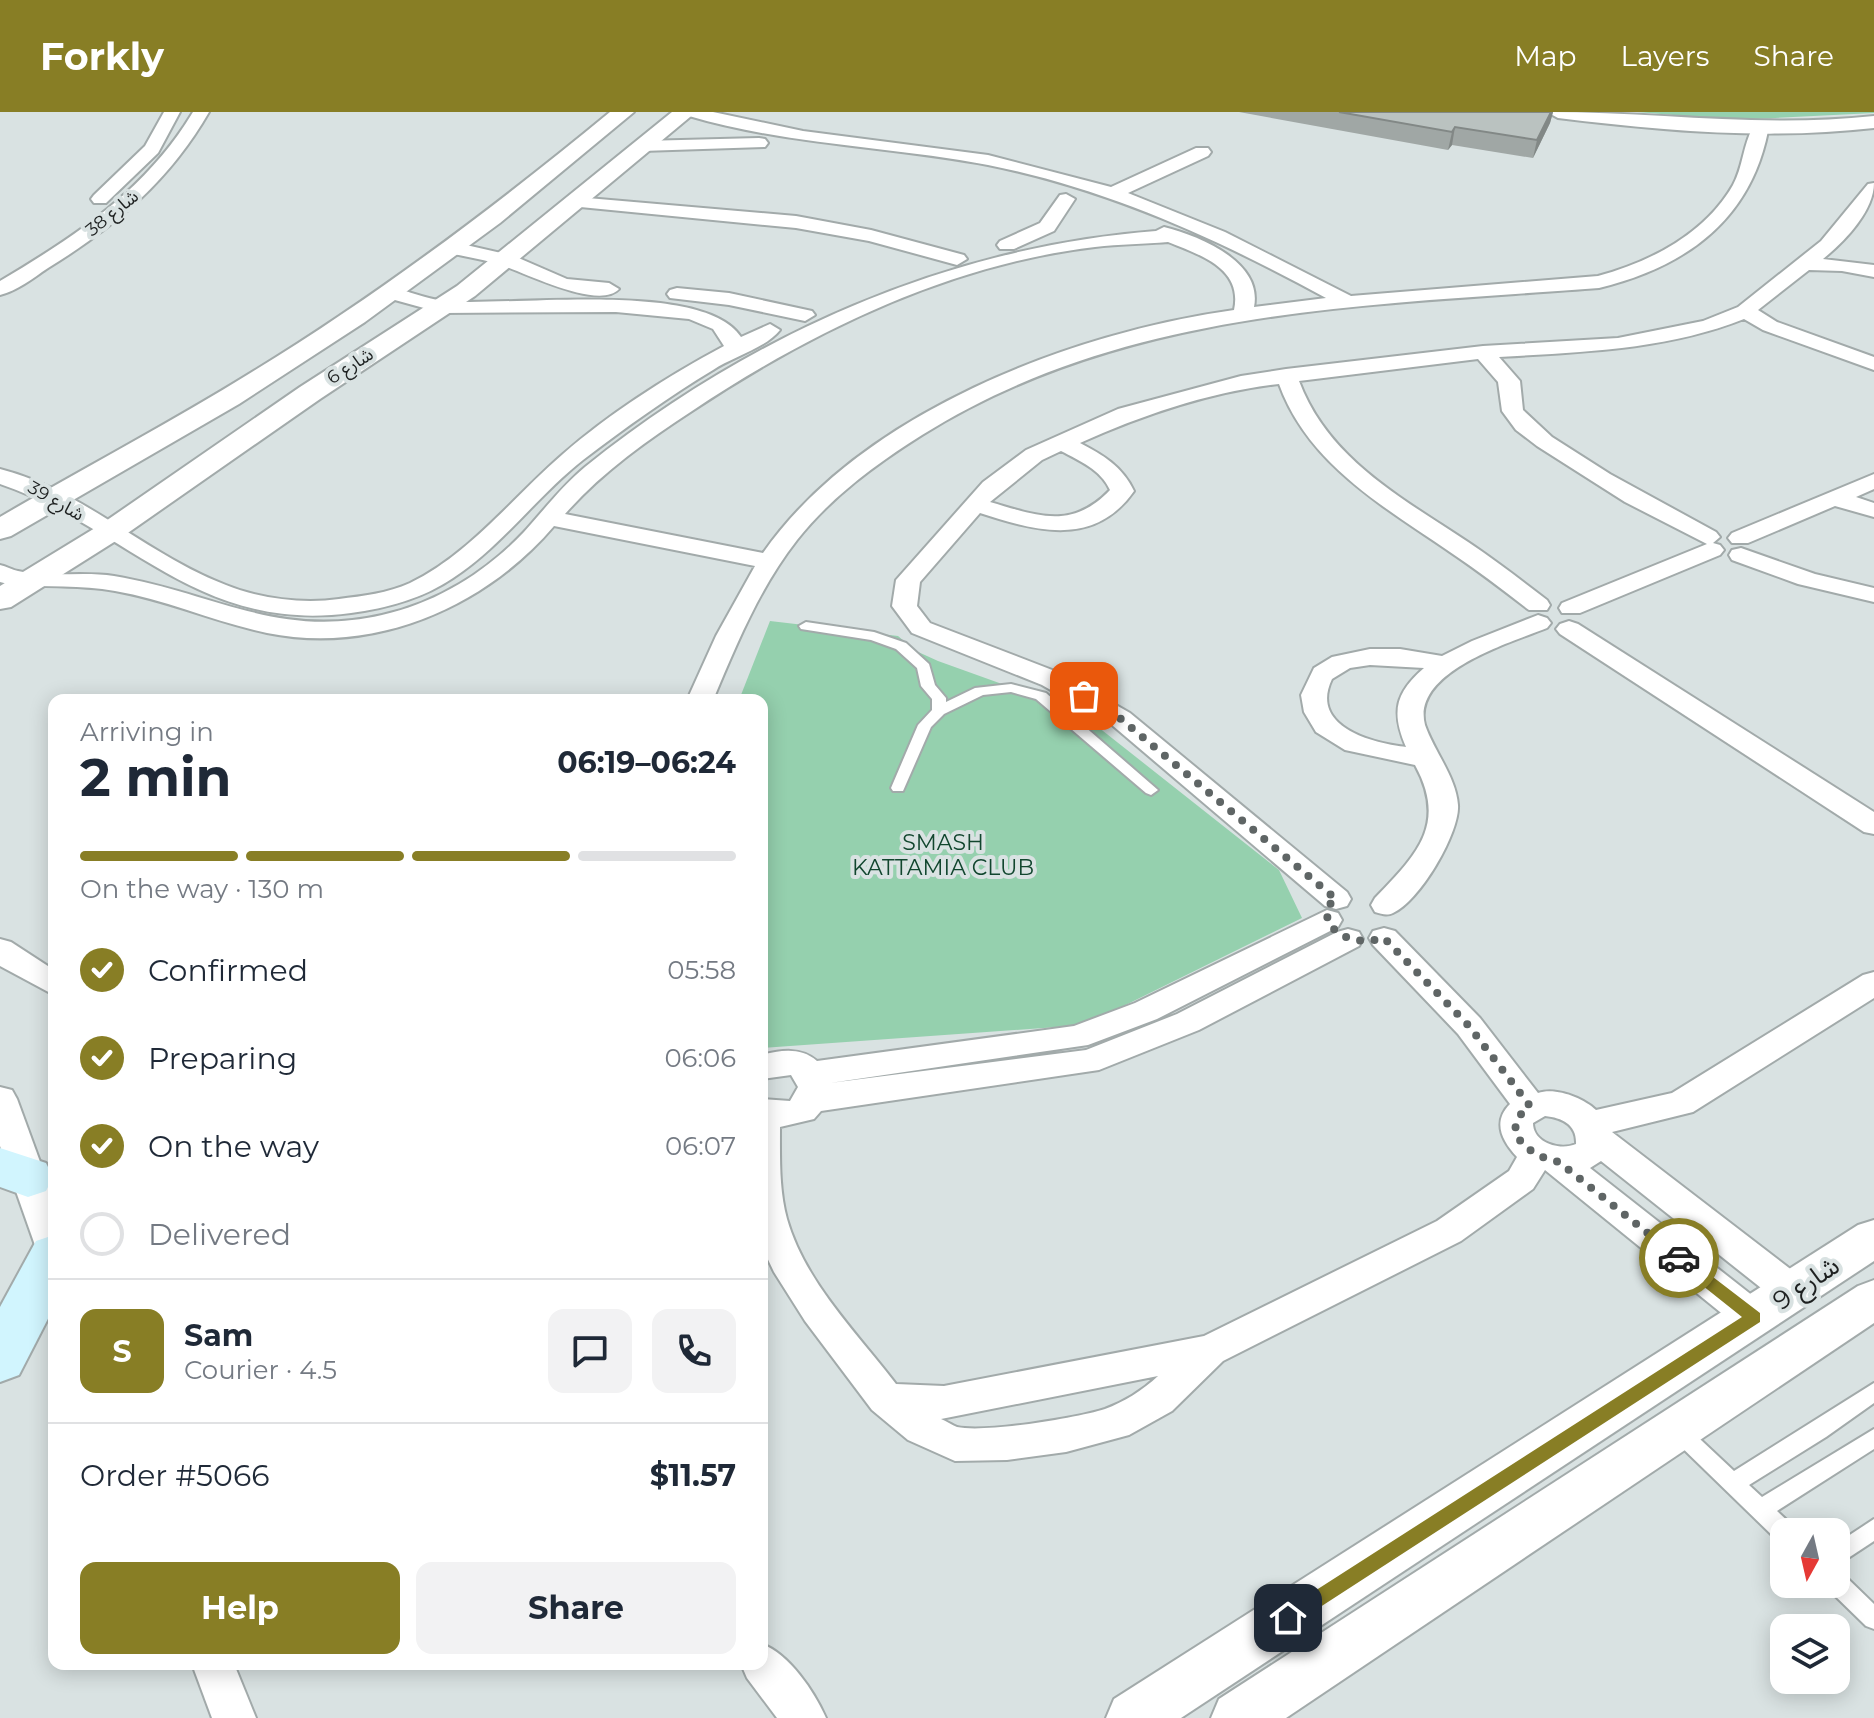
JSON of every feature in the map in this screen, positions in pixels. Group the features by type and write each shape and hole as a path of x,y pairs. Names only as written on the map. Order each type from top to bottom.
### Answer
{"main road":[{"path":"0,1359 48,1267"}],"street":[{"name":"شارع 38","path":"83,213 152,149 172,112"},
{"name":"شارع 38","path":"0,289 60,252 132,198 174,155 201,112"},
{"name":"شارع 6","path":"0,530 262,378 391,293 453,248 623,112"},
{"name":"شارع 6","path":"0,600 111,531 310,393 442,307 507,260 685,112"},
{"path":"695,112 764,132 874,143 989,160 1112,194 1187,220 1248,247 1348,302"},
{"path":"1558,112 1759,131 1874,122"},
{"path":"703,694 751,592 770,562 814,508 906,433 948,408 1037,368 1089,350 1243,314 1348,302 1599,282 1628,276 1663,260 1690,242 1728,205 1753,165 1759,131"},
{"path":"642,146 764,144 889,159 971,173 1066,199 1171,236 1220,258 1237,271 1246,285 1248,300 1243,314"},
{"path":"1112,194 1202,152"},
{"path":"768,1112 789,1114 812,1087 1044,1069 1101,1058 1153,1038 1337,919 1361,895 1386,905 1394,913 1396,922 1393,931 1374,941 1337,919 1121,719 1051,679 921,628 906,613 902,596 908,580 991,487 1013,470 1061,442 1126,414 1241,382 1483,352 1618,344 1708,326 1745,311 1828,245 1874,188"},
{"name":"شارع 39","path":"0,476 22,482 218,591 275,605 316,610 375,602 417,589 446,572 486,540 572,458 669,387 735,348 805,315 957,259 1020,241 1047,227 1066,199"},
{"path":"576,202 796,222 871,236 957,259"},
{"name":"شارع 38","path":"0,269 51,236"},
{"path":"0,572 12,578 123,585 270,628 307,632 365,626 416,614 454,600 500,569 590,474 756,359 805,335 935,282 1047,250 1101,239 1171,236"},
{"path":"1828,245 1833,253 1868,270"},
{"path":"453,248 507,260 563,284 729,299 805,315"},
{"path":"1803,264 1868,270"},
{"path":"391,293 442,307 616,306 693,313 720,325 735,348"},
{"path":"1745,311 1787,333 1874,364"},
{"path":"1708,326 1787,333"},
{"path":"1509,381 1553,347"},
{"path":"1483,352 1509,381 1508,395 1514,413 1533,433 1565,457 1726,555 1834,498 1874,481"},
{"path":"1286,375 1295,404 1358,478 1478,560 1538,614 1547,628 1710,544"},
{"path":"1241,382 1295,404"},
{"path":"977,505 1042,524 1071,525 1092,518 1111,505 1122,491 1118,479 1105,467 1061,442"},
{"path":"1834,498 1874,510"},
{"path":"549,518 770,562"},
{"path":"1740,546 1790,576 1874,595"},
{"path":"1386,905 1424,864 1438,838 1444,810 1440,784 1425,757 1409,715 1413,696 1443,664 1538,614"},
{"path":"1570,618 1874,825"},
{"path":"1425,757 1380,752 1344,741 1326,728 1314,708 1314,688 1327,670 1355,661 1397,657 1443,664"},
{"path":"1384,938 1469,1026 1530,1106"},
{"path":"0,950 48,981"},
{"path":"1592,1131 1681,1103 1874,983"},
{"path":"768,1066 791,1063 812,1087"},
{"path":"0,1099 48,1231"},
{"path":"1545,1103 1562,1105 1578,1113 1592,1131 1774,1305 1548,1158 1524,1146 1517,1135 1515,1123 1520,1113 1530,1106 1545,1103"},
{"path":"885,1398 914,1403 944,1402 1210,1350 1449,1231 1487,1207 1548,1158 1578,1160 1591,1151 1592,1131"},
{"path":"768,1213 779,1249 885,1398 922,1428 955,1444 1007,1443 1066,1435 1115,1423 1159,1399 1210,1350"},
{"name":"شارع 9","path":"1133,1718 1874,1238"},
{"path":"1238,1718 1874,1299"},
{"path":"215,1670 234,1718"},
{"path":"767,1670 804,1718"}],"lane":[{"path":"806,626 874,636 901,646 924,667 928,686 939,698 939,711"},
{"path":"898,788 925,725 939,711 980,691 1011,688 1041,696 1151,790"},
{"path":"1061,711 1084,696"},
{"path":"1733,1483 1819,1431 1874,1392"},
{"path":"1677,1430 1770,1519"},
{"path":"1760,1510 1874,1438"},
{"path":"1850,1546 1874,1529"},
{"path":"1850,1596 1874,1619"}],"green space":[{"path":"1637,112 1874,112 1874,113 1734,120"},
{"name":"SMASH KATTAMIA CLUB","path":"770,621 898,636 916,651 1027,693 1098,727 1279,870 1302,918 1085,1025 768,1048 768,694 741,694"}],"building":[{"path":"1339,112 1551,112 1537,140 1455,127 1452,132"}],"way so far":[{"path":"1084,696 1121,719 1336,899 1326,912 1331,927 1339,934 1361,941 1384,938 1469,1026 1530,1106 1520,1113 1515,1123 1517,1135 1524,1146 1536,1155 1559,1162 1679,1258"}],"route":[{"path":"1288,1618 1754,1318 1679,1258"}]}
